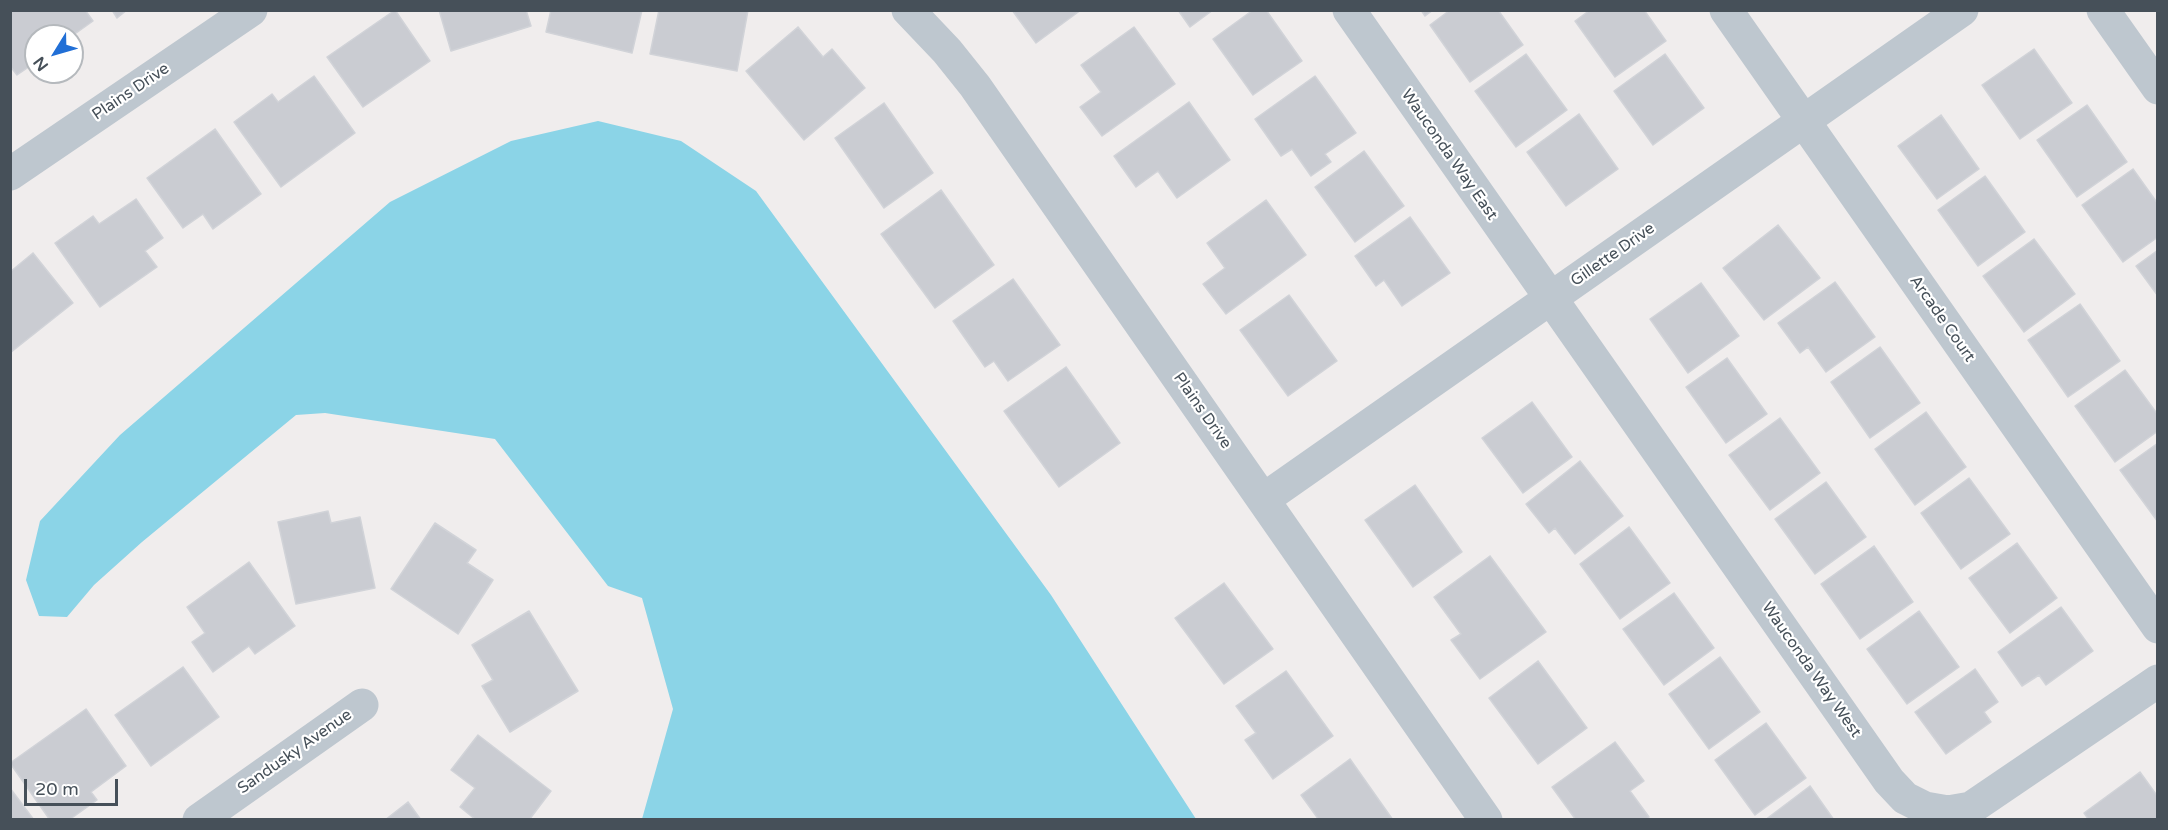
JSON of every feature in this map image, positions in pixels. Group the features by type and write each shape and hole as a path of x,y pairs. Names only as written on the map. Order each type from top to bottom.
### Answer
{"street":[{"name":"Plains Drive","path":"10,174 251,10"},
{"name":"Plains Drive","path":"908,10 947,51 975,86 1486,819"},
{"name":"Wauconda Way East","path":"1349,10 1550,299"},
{"name":"Arcade Court","path":"1726,10 2157,627"},
{"name":"Gillette Drive","path":"1264,499 1962,10"},
{"path":"2103,10 2157,88"},
{"name":"Wauconda Way West","path":"1550,299 1889,781 1905,798 1925,808 1948,812 1971,808 2157,681"},
{"name":"Sandusky Avenue","path":"199,819 362,705"}],"water":[{"path":"598,121 681,141 756,191 1051,595 1196,819 642,819 673,709 642,598 608,586 495,439 325,413 296,415 142,542 94,585 67,617 39,616 26,580 40,521 120,435 390,202 511,141"}],"building":[{"path":"10,10 85,10 93,21 84,27 84,24 24,24 24,70 17,75 10,66"},
{"path":"112,10 127,10 117,18"},
{"path":"395,10 430,61 363,107 327,57"},
{"path":"439,10 526,10 531,26 451,51"},
{"path":"551,10 642,10 632,53 546,32"},
{"path":"659,10 748,10 737,71 650,54"},
{"path":"1012,10 1081,10 1036,43"},
{"path":"1178,10 1213,10 1190,27"},
{"path":"1253,10 1266,10 1302,61 1253,95 1213,39"},
{"path":"1421,10 1433,10 1425,16"},
{"path":"1450,10 1498,10 1523,45 1470,82 1430,25"},
{"path":"1590,10 1644,10 1666,41 1615,77 1575,21"},
{"path":"798,27 823,57 832,49 865,88 804,140 746,71"},
{"path":"1134,27 1175,84 1102,136 1080,107 1101,92 1081,65"},
{"path":"2034,49 2072,103 2020,139 1982,85"},
{"path":"1526,54 1567,110 1516,147 1475,91"},
{"path":"1665,54 1704,108 1653,145 1614,91"},
{"path":"314,76 355,133 281,187 234,122 272,94 278,102"},
{"path":"1315,76 1356,133 1325,154 1331,162 1311,176 1292,149 1281,156 1255,119"},
{"path":"1189,102 1230,160 1177,198 1158,171 1136,187 1114,156"},
{"path":"884,103 933,173 884,208 835,138"},
{"path":"2087,105 2127,162 2077,197 2037,140"},
{"path":"1579,114 1618,169 1566,206 1527,152"},
{"path":"1941,115 1979,169 1937,199 1898,146"},
{"path":"215,129 261,194 213,229 203,214 183,228 147,178"},
{"path":"1364,151 1404,206 1355,242 1315,187"},
{"path":"2133,169 2158,204 2158,237 2123,262 2082,205"},
{"path":"1985,176 2025,232 1978,266 1938,210"},
{"path":"941,190 994,265 935,308 881,234"},
{"path":"136,199 163,238 145,251 157,267 100,307 55,243 93,216 99,224"},
{"path":"1266,200 1306,255 1226,314 1203,284 1225,268 1207,243"},
{"path":"1410,217 1450,273 1402,306 1384,280 1376,286 1355,256"},
{"path":"1778,225 1820,278 1764,320 1723,268"},
{"path":"2034,239 2075,294 2024,332 1983,276"},
{"path":"2158,250 2158,296 2136,266"},
{"path":"33,253 73,303 10,353 10,272"},
{"path":"1013,279 1060,345 1008,381 994,361 985,367 953,321"},
{"path":"1835,282 1875,337 1826,372 1808,347 1800,353 1778,323"},
{"path":"1701,283 1739,336 1688,373 1650,319"},
{"path":"1289,295 1337,361 1288,396 1240,330"},
{"path":"2080,304 2120,361 2068,397 2028,340"},
{"path":"1880,347 1920,403 1870,438 1831,382"},
{"path":"1727,358 1767,414 1726,443 1686,387"},
{"path":"1066,367 1120,443 1059,487 1004,411"},
{"path":"2125,370 2158,415 2158,431 2115,462 2075,406"},
{"path":"1532,402 1572,457 1523,493 1482,438"},
{"path":"1926,412 1966,467 1915,505 1875,449"},
{"path":"1780,418 1820,473 1770,510 1729,455"},
{"path":"2158,443 2158,522 2120,470"},
{"path":"1580,461 1623,516 1575,554 1555,528 1549,533 1526,504"},
{"path":"1969,478 2010,534 1961,569 1921,513"},
{"path":"1826,482 1866,537 1815,574 1775,519"},
{"path":"1415,485 1462,552 1413,587 1365,520"},
{"path":"328,511 331,523 360,517 375,588 296,604 278,522"},
{"path":"435,523 476,550 467,563 493,580 458,634 391,589"},
{"path":"1629,527 1670,583 1620,619 1580,564"},
{"path":"2017,543 2057,598 2010,633 1969,578"},
{"path":"1874,546 1913,602 1860,639 1821,584"},
{"path":"1490,556 1546,632 1480,679 1451,640 1461,634 1434,597"},
{"path":"249,562 295,626 255,654 249,646 213,672 192,642 205,633 187,607"},
{"path":"1224,583 1273,649 1224,684 1175,618"},
{"path":"1674,593 1714,648 1664,685 1623,629"},
{"path":"2061,607 2093,651 2046,685 2039,675 2022,686 1998,652"},
{"path":"529,611 578,691 510,732 482,686 493,680 472,645"},
{"path":"1919,611 1959,667 1907,704 1867,649"},
{"path":"1720,657 1760,712 1709,749 1669,694"},
{"path":"1538,661 1587,728 1538,764 1489,698"},
{"path":"183,667 219,717 151,766 115,715"},
{"path":"1975,669 1998,702 1984,712 1991,722 1946,754 1915,712"},
{"path":"1286,671 1333,736 1273,779 1245,740 1256,733 1236,706"},
{"path":"86,709 126,766 91,792 97,800 69,820 50,820 10,763"},
{"path":"1766,723 1806,778 1755,815 1715,760"},
{"path":"478,735 551,791 529,820 476,820 460,807 475,788 451,770"},
{"path":"1615,742 1644,781 1630,791 1649,817 1646,820 1576,820 1552,787"},
{"path":"1350,759 1393,820 1319,820 1301,795"},
{"path":"2140,772 2158,797 2158,820 2089,820 2084,813"},
{"path":"1810,786 1834,820 1765,820"},
{"path":"10,788 34,820 10,820"},
{"path":"408,802 421,820 385,820"}]}
